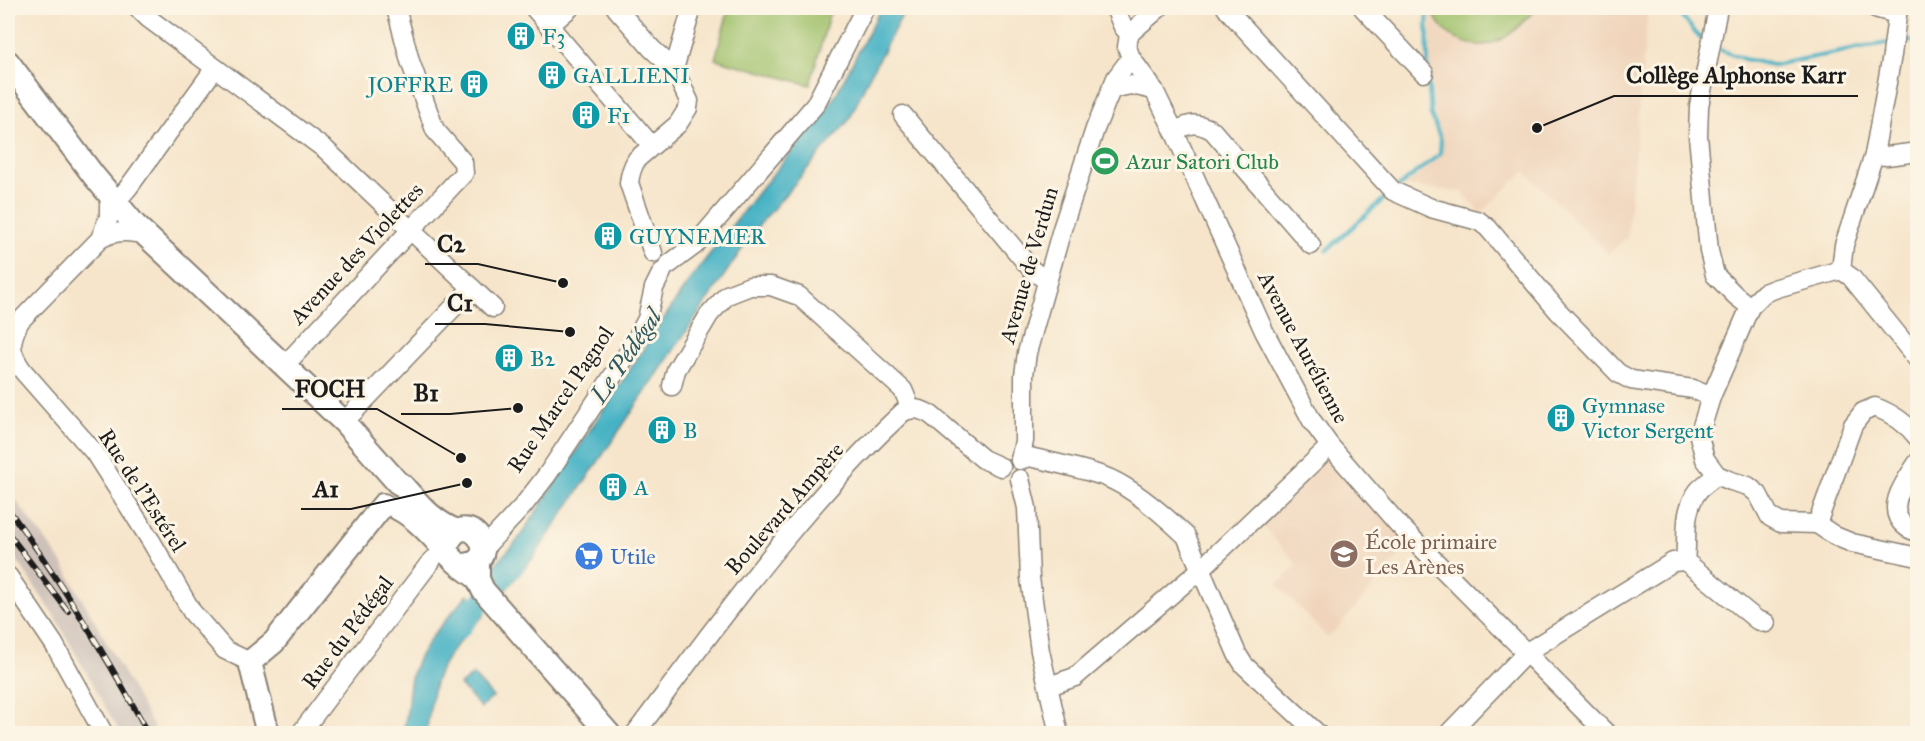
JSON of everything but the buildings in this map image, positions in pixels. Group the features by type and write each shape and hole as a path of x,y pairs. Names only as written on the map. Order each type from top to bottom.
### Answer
{"main road":[{"path":"8,62 112,203 344,422 393,495"},
{"path":"8,72 136,233 242,335 271,370 334,425 414,518 465,556 483,590 609,734"},
{"path":"268,734 250,662 274,642 393,495"}],"street":[{"path":"138,8 148,18 326,150 493,308"},
{"name":"Avenue des Violettes","path":"284,366 464,174 463,162 435,130 410,61 396,8"},
{"path":"534,8 652,146"},
{"path":"550,25 570,8"},
{"path":"616,8 652,49 674,69 689,100 688,108 678,124 632,166 629,183 660,262"},
{"path":"674,69 692,8"},
{"path":"660,262 696,234 800,114 816,90 859,8"},
{"path":"660,262 695,245 815,105 865,8"},
{"path":"1115,8 1123,27 1129,34"},
{"path":"1131,58 1127,46 1129,34 1160,8"},
{"path":"1226,8 1394,191 1431,208 1479,221 1488,228 1558,311 1618,373 1631,380 1693,389 1711,397"},
{"path":"1362,8 1424,73"},
{"path":"1718,8 1700,106 1698,136 1709,251 1715,275 1750,308"},
{"path":"1841,270 1844,245 1874,155 1897,18 1875,8"},
{"name":"Avenue de Verdun","path":"1020,460 1024,441 1024,375 1027,353 1095,129 1116,78 1131,58"},
{"name":"Avenue Aurélienne","path":"1131,58 1154,90 1264,331 1312,421 1330,446 1399,525 1606,734"},
{"path":"100,239 112,203 128,188 215,68"},
{"path":"1111,89 1131,85 1154,90"},
{"path":"903,115 1032,270 1047,281"},
{"path":"1174,131 1189,124 1200,124 1212,130 1311,245"},
{"path":"1874,155 1887,156 1917,152"},
{"path":"100,239 112,233 124,231 136,233"},
{"name":"Rue de l'Estérel","path":"100,239 20,321 14,334 13,357 22,371 94,452 151,541 192,612 225,650 250,662"},
{"name":"Rue Marcel Pagnol","path":"465,556 522,506 547,475 632,347 647,319 660,262"},
{"path":"1841,270 1777,288 1764,294 1750,308 1711,397 1699,436 1705,459 1717,475 1748,486 1758,494 1770,517 1781,523 1817,524 1835,536 1852,543 1917,557"},
{"path":"1841,270 1851,277 1917,360"},
{"path":"672,386 676,370 709,315 728,295 750,286 771,286 799,296 903,390 911,409 924,410 983,459 1001,467"},
{"path":"344,422 472,288"},
{"path":"1817,524 1853,425 1863,412 1875,407 1887,412 1908,427 1917,438"},
{"name":"Boulevard Ampère","path":"635,734 786,535 894,420 903,412 911,409"},
{"path":"1049,686 1075,677 1201,569 1330,446"},
{"path":"1020,460 1025,467 1023,476 1016,481 1006,480 1001,467 1006,459 1011,457 1020,460 1030,457 1104,477 1123,486 1186,537 1237,654 1244,665 1318,734"},
{"path":"1917,462 1900,491 1896,505 1898,517 1905,526 1917,532"},
{"path":"1685,561 1689,505 1699,489 1717,475"},
{"path":"1020,479 1027,508 1030,578 1040,651 1059,734"},
{"name":"Rue du Pédégal","path":"300,734 465,556"},
{"path":"1448,734 1527,652 1673,562 1685,561 1757,620 1766,623"},
{"path":"8,576 54,644 104,734"}],"shaded area":[{"path":"1430,8 1648,8 1627,237 1608,254 1525,171 1481,213 1462,192 1405,186 1440,157 1443,148 1434,109 1430,56"},
{"name":"École primaire Les Arènes","path":"1325,455 1409,544 1335,631 1327,637 1277,584 1298,565 1262,525 1263,516"},
{"path":"8,490 61,561 157,733 120,733 58,622 8,546"}],"green space":[{"path":"729,8 831,8 810,85 715,59"},
{"path":"1432,8 1537,8 1507,36 1480,45 1470,44 1450,35 1436,19"}],"water":[{"path":"881,8 906,8 849,120 755,230 533,558 503,593 487,573 517,541 691,278 826,110"},
{"path":"468,594 484,615 457,645 440,671 434,686 424,733 402,733 406,719 410,681 416,663 436,632"},
{"path":"473,675 493,697 481,708 460,685"}],"waterway":[{"path":"1427,8 1428,68"},
{"path":"1675,8 1700,38"},
{"path":"1900,42 1918,41"},
{"path":"1720,50 1744,59 1773,65 1887,43"},
{"path":"1398,187 1440,154 1441,140 1431,115 1428,76"},
{"path":"1326,251 1388,195"},
{"name":"Le Pédégal","path":"459,629 515,564"}],"railway":[{"path":"8,509 82,619 149,734"},
{"path":"8,533 68,611"}],"place":[{"name":"F3","path":"521,36"},
{"name":"GALLIENI","path":"552,75"},
{"name":"JOFFRE","path":"474,84"},
{"name":"F1","path":"586,115"},
{"name":"Collège Alphonse Karr","path":"1537,128"},
{"name":"Azur Satori Club","path":"1105,161"},
{"name":"GUYNEMER","path":"608,236"},
{"name":"C2","path":"563,283"},
{"name":"C1","path":"570,332"},
{"name":"B2","path":"509,358"},
{"name":"B1","path":"518,408"},
{"name":"Gymnase Victor Sergent","path":"1561,418"},
{"name":"B","path":"662,430"},
{"name":"FOCH","path":"461,458"},
{"name":"A1","path":"467,483"},
{"name":"A","path":"613,487"},
{"name":"École primaire Les Arènes","path":"1344,554"},
{"name":"Utile","path":"589,556"}]}
